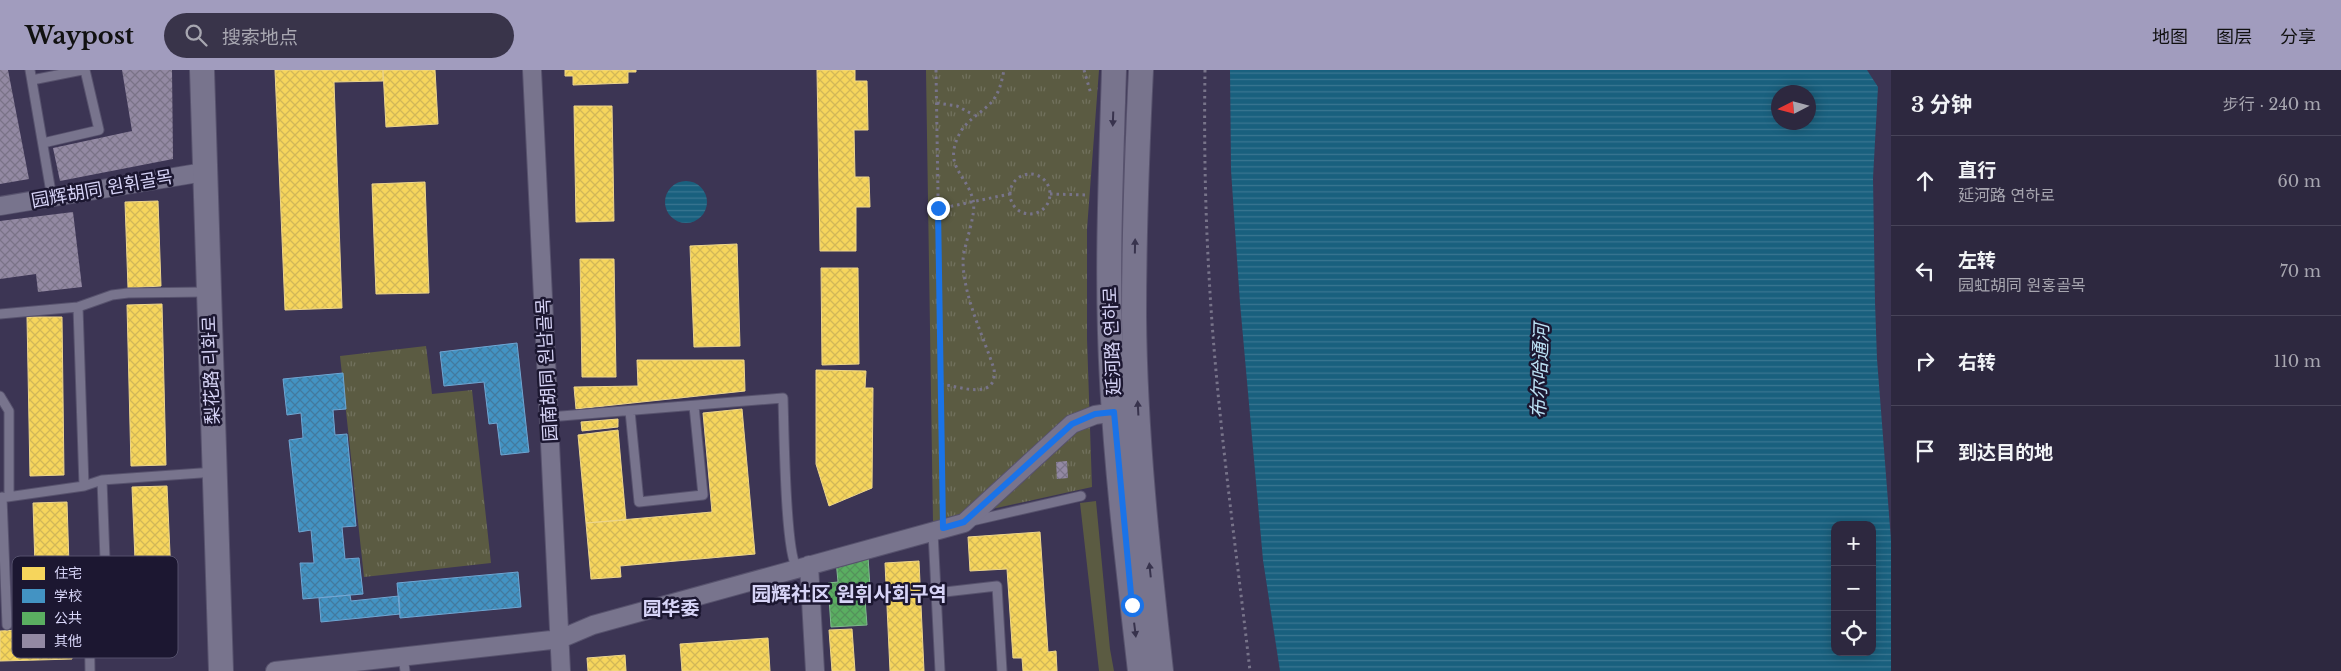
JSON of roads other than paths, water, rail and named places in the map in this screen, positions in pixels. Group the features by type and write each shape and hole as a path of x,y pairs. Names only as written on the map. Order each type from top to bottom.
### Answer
{"main road":[{"name":"梨花路 리화로","path":"202,70 221,671"},
{"name":"延河路 연하로","path":"1114,70 1109,287 1114,412 1129,586 1140,671"},
{"name":"延河路 연하로","path":"1141,70 1134,317 1149,561 1161,671"}],"street":[{"name":"园南胡同 원남골목","path":"532,70 561,671"},
{"name":"园辉胡同 원휘골목","path":"0,206 204,172"},
{"path":"275,671 404,664 560,639 593,625 964,522 1072,424 1095,414 1114,412"},
{"path":"803,566 815,671"}],"lane":[{"path":"30,70 52,198"},
{"path":"32,80 84,70 99,130 43,143"},
{"path":"0,314 78,307 112,295 128,293 208,292"},
{"path":"78,307 84,486"},
{"path":"0,396 9,411 4,497 7,625"},
{"path":"549,417 783,398 790,538 794,564 803,566"},
{"path":"630,411 639,502 704,495 694,406"},
{"path":"4,497 84,486 102,480 215,472"},
{"path":"102,480 105,556"},
{"path":"964,522 1081,496"},
{"path":"938,530 936,593 940,671"},
{"path":"936,593 996,586 1002,671"},
{"path":"90,658 90,671"}],"water":[{"name":"布尔哈通河","path":"1230,70 1867,70 1878,87 1873,178 1875,302 1877,359 1891,540 1891,671 1280,671 1263,560 1240,303 1231,170"},
{"path":"686,181 701,187 707,202 701,217 686,223 671,217 665,202 671,187"}],"district":[{"name":"园辉社区 원휘사회구역","path":"849,594"},
{"name":"园华委","path":"671,608"}]}
